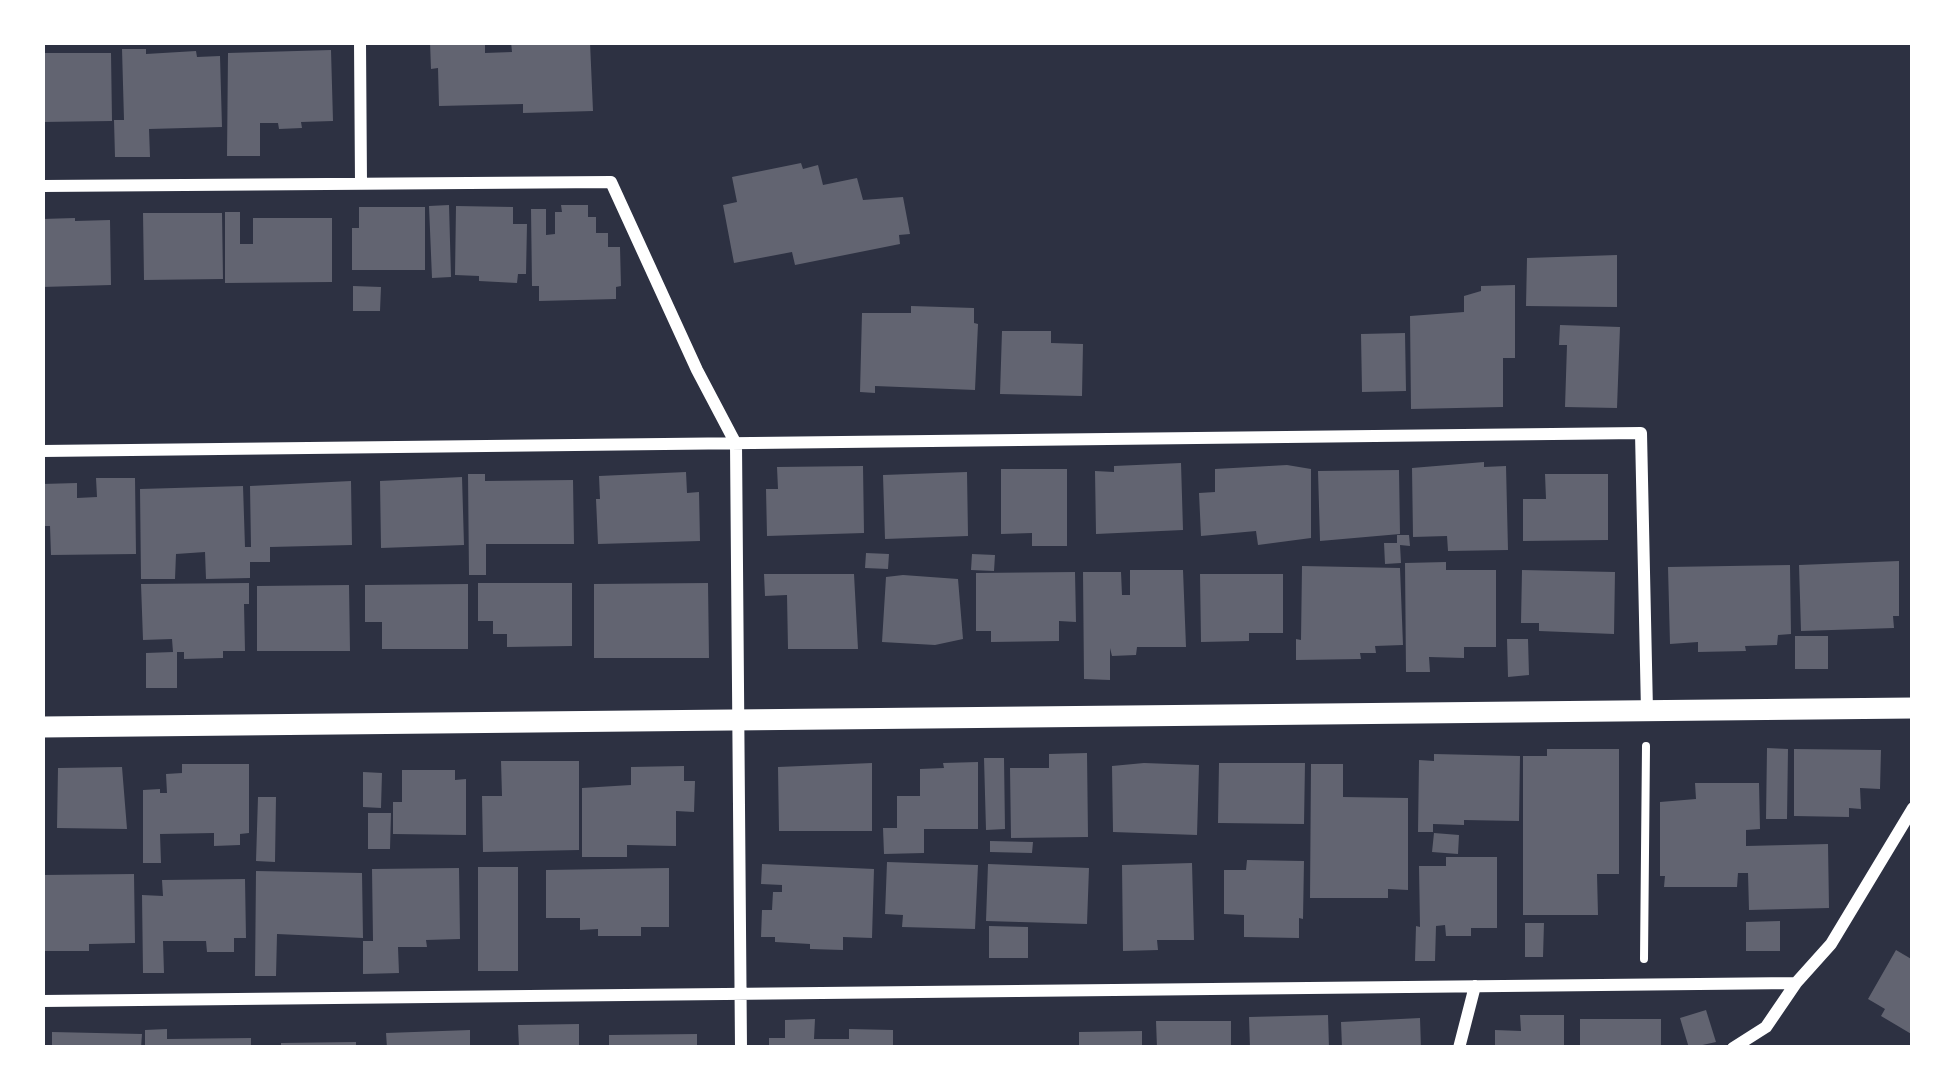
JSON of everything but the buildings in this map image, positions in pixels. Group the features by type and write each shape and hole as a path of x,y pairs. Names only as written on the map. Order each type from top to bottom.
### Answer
{"street":[{"path":"360,42 361,183"},
{"path":"42,186 611,182 736,444 741,1048"},
{"path":"42,451 1641,434 1647,711"},
{"path":"42,727 1913,708"},
{"path":"1733,1048 1766,1027 1796,983 1832,944 1913,808"},
{"path":"42,1001 1796,983"},
{"path":"1460,1048 1475,986"}],"path":[{"path":"1643,985 1647,711"}]}
